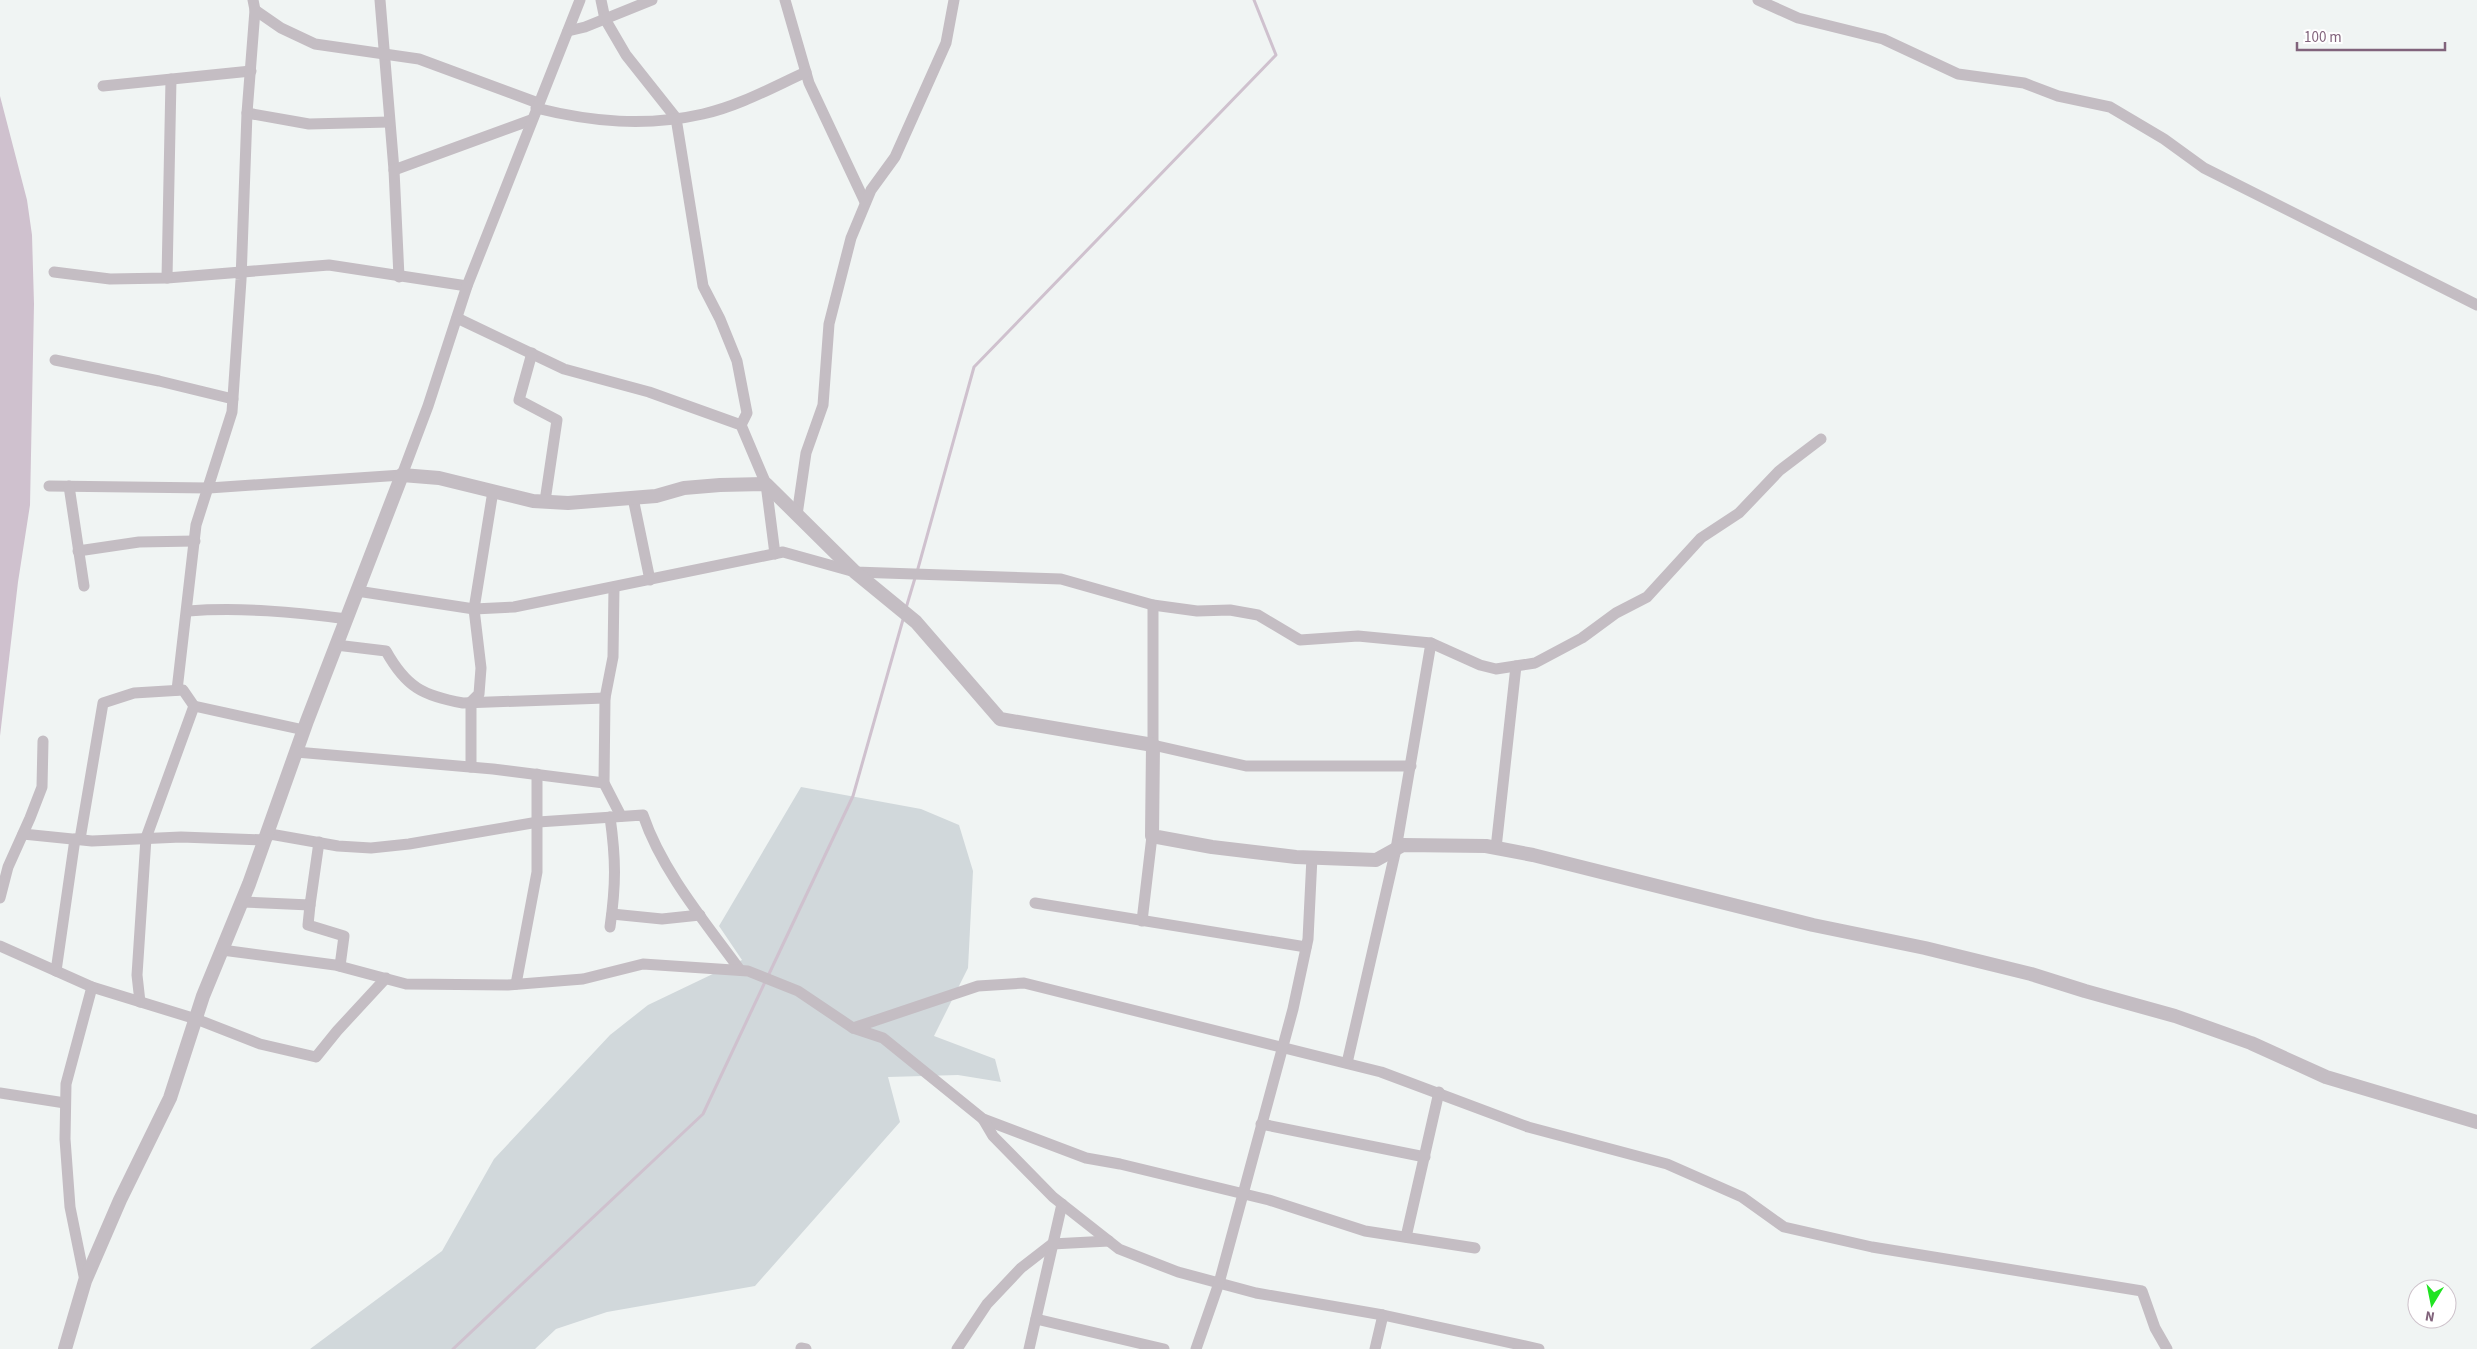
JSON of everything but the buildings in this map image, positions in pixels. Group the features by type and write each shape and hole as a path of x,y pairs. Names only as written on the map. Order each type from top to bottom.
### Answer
{"street":[{"path":"380,0 394,170 399,277"},
{"path":"65,1349 85,1281 120,1200 170,1098 196,1020 242,902 304,730 428,406 467,286 580,0"},
{"path":"601,0 606,19 626,55 676,118 703,286 720,319 737,361 747,413 741,425"},
{"path":"568,31 606,19 652,0"},
{"path":"785,0 806,72 866,202"},
{"path":"797,515 806,452 823,405 829,324 851,238 871,190 895,156 946,43 954,0"},
{"path":"1758,0 1798,18 1883,39 1958,74 2024,83 2058,96 2110,107 2164,139 2204,168 2477,305"},
{"path":"254,5 281,28 316,44 419,58 537,106 578,118 619,123 704,114 753,97 806,72"},
{"path":"177,690 188,612 196,526 232,412 242,272 247,113 254,5"},
{"path":"103,86 251,71"},
{"path":"168,278 171,79"},
{"path":"247,113 310,124 389,122"},
{"path":"394,170 532,120"},
{"path":"54,272 110,280 168,278 329,265 467,286"},
{"path":"457,318 564,369 649,392 741,425 766,484 775,554"},
{"path":"532,353 519,400 557,420 544,502"},
{"path":"55,360 159,381 233,399"},
{"path":"357,592 474,609 514,607 783,552 855,572 1061,579 1153,605 1197,611 1230,610 1258,616 1300,640 1358,636 1431,643 1480,665 1496,669 1536,663 1582,638 1616,613 1647,597 1701,538 1740,513 1779,471 1821,439"},
{"path":"49,486 209,488 402,475 440,478 544,502 568,503 656,496 684,488 766,484 855,572 916,622 1000,719 1153,745 1246,766 1411,766"},
{"path":"69,486 84,586"},
{"path":"471,767 471,702 479,694 481,668 474,609 493,491"},
{"path":"633,498 650,580"},
{"path":"78,550 139,542 195,541"},
{"path":"610,927 616,882 615,816 604,783 605,698 613,657 614,587"},
{"path":"1142,920 1152,836 1153,605"},
{"path":"188,612 210,610 293,612 347,619"},
{"path":"1347,1063 1396,849 1431,643"},
{"path":"336,645 386,651 396,668 412,686 444,699 471,702 605,698"},
{"path":"1496,848 1516,666"},
{"path":"56,971 77,839 103,703 134,694 183,690 194,706 304,730"},
{"path":"140,1002 137,975 146,838 194,706"},
{"path":"0,898 8,867 42,787 43,741"},
{"path":"296,752 471,767 604,783"},
{"path":"516,984 537,872 537,774"},
{"path":"265,840 270,834 371,848 409,844 538,822 643,814 650,835 700,915 740,970"},
{"path":"23,834 77,839 182,836 265,840"},
{"path":"1152,836 1212,847 1312,857 1376,860 1402,845 1496,848 1626,877 1813,925 1925,948 2031,974 2176,1016 2251,1043 2326,1077 2477,1122"},
{"path":"319,842 308,924 344,936 340,966"},
{"path":"1196,1349 1219,1283 1306,948 1312,857"},
{"path":"242,902 310,905"},
{"path":"1035,903 1306,948"},
{"path":"612,914 662,919 700,915"},
{"path":"0,946 92,987 196,1020 260,1044 316,1057 337,1031 386,978"},
{"path":"222,950 340,966 406,984 516,984 582,979 643,964 748,971 798,991 853,1028 882,1038 983,1119 1086,1158 1269,1200 1365,1231 1475,1248"},
{"path":"853,1028 978,986 1024,982 1382,1072 1528,1127 1667,1164 1742,1198 1784,1227 1872,1248 2142,1291 2155,1328 2167,1349"},
{"path":"85,1281 70,1207 65,1139 66,1084 92,987"},
{"path":"1406,1237 1439,1092"},
{"path":"0,1093 66,1103"},
{"path":"983,1119 993,1136 1062,1204 1119,1249 1178,1272 1256,1293 1383,1314 1539,1349"},
{"path":"1261,1124 1425,1157"},
{"path":"1029,1349 1062,1204"},
{"path":"957,1349 987,1304 1021,1268 1052,1244 1108,1240"},
{"path":"1376,1349 1383,1314"},
{"path":"1036,1319 1164,1349"}],"shaded area":[{"path":"0,96 27,200 32,235 34,304 30,505 18,582 0,736"},
{"path":"801,787 921,809 959,825 973,871 968,968 934,1036 995,1059 1001,1082 958,1075 888,1077 900,1122 755,1286 607,1312 556,1329 535,1349 310,1349 442,1251 494,1159 610,1035 648,1005 742,960 719,926"}],"waterway":[{"path":"917,572 974,367 1276,55 1254,0"},
{"path":"906,608 915,578"},
{"path":"768,976 853,796 904,616"},
{"path":"453,1349 703,1114 765,982"}]}
